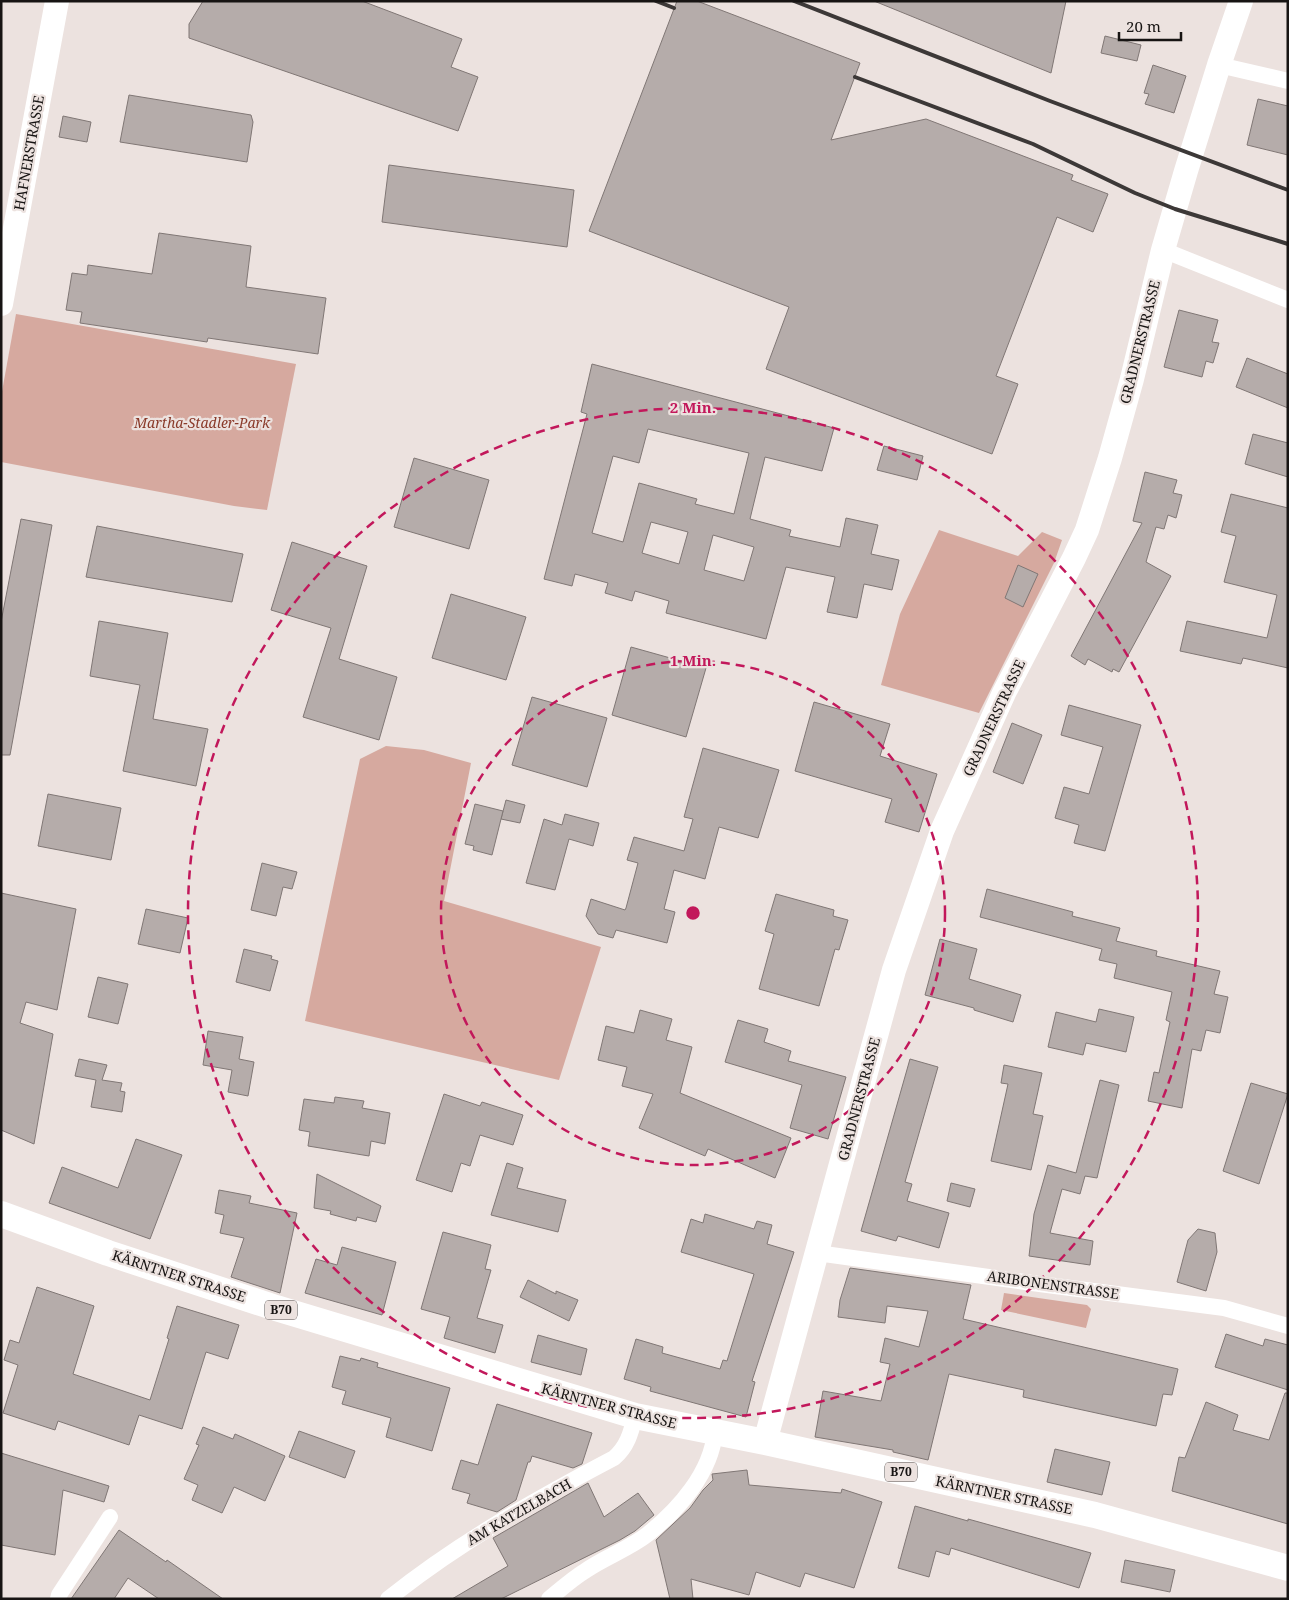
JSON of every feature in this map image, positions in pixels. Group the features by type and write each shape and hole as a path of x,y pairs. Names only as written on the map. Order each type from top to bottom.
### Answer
{"main road":[{"name":"HAFNERSTRASSE","path":"1,304 57,1"},
{"name":"GRADNERSTRASSE","path":"765,1442 894,970 942,831 1004,693 1074,558 1086,530 1130,389 1163,250 1219,65 1241,1"},
{"name":"KÄRNTNER STRASSE","path":"1,1214 108,1253 276,1308 635,1416 765,1442 1095,1515 1288,1568"}],"street":[{"path":"1219,65 1288,81"},
{"path":"1163,250 1288,300"},
{"name":"ARIBONENSTRASSE","path":"817,1252 1224,1308 1288,1326"},
{"name":"AM KATZELBACH","path":"388,1599 437,1562 477,1536 614,1458 623,1450 635,1416"},
{"path":"549,1599 585,1571 647,1535 677,1506 690,1491 710,1458 715,1432"},
{"path":"58,1599 110,1517"}],"green space":[{"name":"Martha-Stadler-Park","path":"16,314 296,364 267,510 234,506 1,462 1,397"},
{"path":"939,530 1018,556 1042,532 1062,540 1054,563 979,713 881,685 900,614"},
{"path":"386,746 424,750 471,763 444,901 601,947 559,1080 305,1021 360,759"},
{"path":"1004,1293 1087,1305 1091,1309 1086,1328 1001,1310"}],"building":[{"path":"203,1 362,1 462,39 451,67 478,77 458,131 189,38 189,24"},
{"path":"677,1 697,1 860,63 831,140 926,119 1073,175 1071,180 1108,194 1093,232 1057,217 996,376 1018,384 992,454 766,369 789,307 589,231"},
{"path":"874,1 1066,1 1051,73"},
{"path":"1105,36 1141,45 1137,61 1101,53"},
{"path":"1153,65 1186,76 1174,113 1145,104 1149,94 1144,93"},
{"path":"129,95 251,115 253,122 247,162 120,142"},
{"path":"1258,99 1288,106 1288,155 1247,145"},
{"path":"63,116 91,122 87,142 59,137"},
{"path":"389,165 574,190 567,247 382,222"},
{"path":"159,233 251,246 246,287 326,298 318,354 208,338 207,342 80,323 82,312 66,310 72,273 87,275 88,265 152,274"},
{"path":"1179,310 1218,320 1212,342 1219,343 1213,363 1206,361 1202,377 1164,367"},
{"path":"1247,358 1288,374 1288,408 1236,387"},
{"path":"592,364 834,428 822,471 765,457 750,519 791,530 789,536 840,547 846,518 878,525 871,554 899,560 892,590 864,584 857,618 827,612 835,577 786,567 766,639 666,613 669,601 635,591 632,601 605,593 608,583 575,574 572,586 544,579 587,414 581,412","holes":["648,429 749,453 734,514 695,504 697,499 639,483 623,542 592,533 613,456 639,463","651,522 688,532 679,564 642,553","713,535 754,547 744,581 704,570"]},
{"path":"1253,434 1288,443 1288,477 1245,464"},
{"path":"884,446 923,456 917,480 877,470"},
{"path":"414,458 489,480 469,549 394,527"},
{"path":"1145,472 1177,480 1173,493 1182,495 1176,518 1168,515 1164,529 1156,527 1146,562 1171,576 1119,672 1113,669 1112,672 1088,659 1085,665 1071,656 1142,523 1133,521"},
{"path":"1231,494 1288,508 1288,668 1243,658 1241,664 1180,651 1187,621 1267,638 1277,595 1224,582 1236,536 1221,532"},
{"path":"21,519 52,525 10,755 1,755 1,622"},
{"path":"97,526 243,554 232,602 86,577"},
{"path":"292,542 367,566 339,659 397,677 379,740 303,717 331,628 271,610"},
{"path":"1018,565 1038,574 1023,607 1005,598"},
{"path":"451,594 526,617 506,680 432,658"},
{"path":"99,621 168,633 153,719 208,729 196,786 123,771 140,685 90,676"},
{"path":"631,647 706,668 686,737 612,715"},
{"path":"532,697 607,718 587,787 512,765"},
{"path":"814,702 890,724 880,756 937,774 919,832 885,822 892,799 795,771"},
{"path":"1069,705 1141,725 1105,851 1074,843 1079,825 1055,818 1064,787 1089,794 1103,747 1061,735"},
{"path":"1012,723 1042,735 1023,784 993,772"},
{"path":"703,748 779,770 758,838 719,827 705,879 674,870 664,909 675,912 667,943 616,930 613,938 598,934 586,916 591,899 625,910 638,863 627,860 634,837 684,851 693,819 684,817"},
{"path":"48,794 121,808 111,860 38,846"},
{"path":"506,800 525,805 520,823 501,819"},
{"path":"475,804 503,811 492,855 473,850 474,846 465,844"},
{"path":"565,814 599,823 593,846 569,839 555,890 526,883 544,819 562,825"},
{"path":"262,863 297,872 292,889 283,887 276,916 251,910"},
{"path":"987,889 1073,912 1072,916 1120,928 1116,941 1157,951 1156,956 1220,971 1214,994 1228,997 1220,1033 1206,1030 1201,1051 1192,1049 1182,1108 1148,1101 1154,1072 1159,1073 1170,1022 1166,1020 1172,992 1114,978 1117,964 1099,960 1102,949 980,917"},
{"path":"1,893 76,909 57,1010 26,1002 20,1023 53,1034 34,1144 1,1130"},
{"path":"776,894 834,910 833,916 848,920 839,950 835,949 819,1006 759,989 774,934 765,931"},
{"path":"146,909 188,918 180,953 138,944"},
{"path":"940,939 977,949 969,979 1021,995 1013,1022 974,1010 974,1008 925,995"},
{"path":"244,949 272,956 271,959 278,961 270,991 236,982"},
{"path":"98,977 128,984 118,1024 88,1017"},
{"path":"1099,1009 1134,1017 1126,1052 1086,1043 1083,1055 1048,1047 1056,1012 1096,1022"},
{"path":"640,1010 672,1019 666,1040 692,1047 680,1093 791,1138 775,1178 708,1149 705,1156 639,1128 653,1094 622,1086 627,1067 598,1060 606,1026 634,1033"},
{"path":"738,1020 768,1029 764,1042 791,1051 788,1061 846,1077 828,1139 790,1128 802,1085 725,1062"},
{"path":"208,1031 243,1037 239,1059 254,1062 248,1096 228,1092 232,1070 203,1065"},
{"path":"79,1059 107,1065 102,1080 122,1083 120,1091 125,1092 122,1112 91,1107 96,1080 75,1076"},
{"path":"910,1059 938,1067 905,1182 912,1184 907,1201 949,1213 939,1248 898,1236 896,1241 861,1231"},
{"path":"1004,1065 1042,1073 1033,1114 1043,1116 1031,1170 991,1161 1008,1084 1001,1083"},
{"path":"1100,1080 1119,1085 1097,1178 1085,1176 1080,1194 1062,1189 1050,1233 1093,1241 1090,1265 1029,1256 1034,1214 1048,1165 1076,1173"},
{"path":"1251,1083 1288,1094 1259,1184 1223,1171"},
{"path":"444,1094 480,1106 482,1102 523,1115 513,1145 480,1135 470,1166 461,1163 452,1192 416,1180"},
{"path":"335,1097 364,1101 362,1108 390,1113 385,1144 371,1141 369,1156 308,1146 310,1132 299,1130 304,1099 334,1103"},
{"path":"136,1139 182,1155 150,1239 49,1203 62,1167 118,1188"},
{"path":"507,1163 523,1168 517,1188 566,1200 558,1232 491,1215"},
{"path":"317,1174 381,1206 376,1222 357,1217 356,1221 330,1214 331,1211 314,1208"},
{"path":"951,1183 975,1189 970,1207 947,1201"},
{"path":"219,1190 251,1196 249,1203 297,1213 280,1293 231,1277 244,1238 220,1233 224,1215 215,1213"},
{"path":"705,1214 754,1229 757,1221 772,1225 767,1244 794,1252 752,1381 755,1382 746,1417 650,1391 651,1387 624,1379 636,1339 663,1347 662,1353 720,1369 723,1360 727,1361 754,1274 681,1252 691,1219 703,1223"},
{"path":"1198,1229 1215,1233 1217,1252 1206,1291 1177,1282 1188,1240"},
{"path":"443,1232 491,1245 485,1269 491,1270 477,1318 503,1325 495,1353 444,1338 450,1317 421,1309"},
{"path":"342,1247 396,1262 382,1315 305,1293 316,1259 337,1265"},
{"path":"850,1268 971,1285 963,1319 1178,1369 1172,1395 1163,1394 1156,1426 1023,1397 1024,1390 949,1374 928,1460 893,1452 893,1450 815,1437 823,1391 881,1401 890,1364 880,1362 885,1338 919,1347 928,1311 887,1306 885,1323 838,1317 840,1300"},
{"path":"528,1280 556,1294 556,1291 578,1300 569,1321 520,1297"},
{"path":"37,1287 94,1306 73,1374 150,1400 177,1306 239,1325 228,1359 206,1352 182,1429 139,1415 129,1445 58,1421 55,1430 3,1413 18,1365 4,1360 10,1340 19,1343"},
{"path":"1226,1334 1263,1346 1265,1339 1288,1345 1288,1390 1215,1367"},
{"path":"538,1335 587,1349 581,1375 531,1362"},
{"path":"340,1356 360,1361 361,1358 378,1363 377,1367 450,1388 432,1451 386,1437 391,1418 342,1404 346,1391 332,1387"},
{"path":"1285,1393 1288,1393 1288,1524 1172,1491 1179,1457 1185,1458 1206,1402 1238,1415 1233,1430 1269,1440"},
{"path":"497,1404 592,1433 582,1464 573,1468 532,1456 530,1462 528,1462 516,1500 497,1512 467,1503 470,1494 452,1489 461,1460 478,1465"},
{"path":"203,1427 233,1439 235,1434 285,1456 265,1501 234,1487 222,1513 192,1500 198,1485 184,1479 199,1445 196,1444"},
{"path":"299,1431 355,1451 345,1478 289,1457"},
{"path":"1055,1449 1110,1462 1102,1495 1047,1482"},
{"path":"1,1453 109,1486 104,1502 63,1490 55,1555 1,1545"},
{"path":"747,1470 749,1485 841,1493 842,1489 882,1502 854,1588 805,1573 800,1587 756,1572 749,1595 691,1579 693,1599 670,1599 656,1540 690,1508 713,1480 712,1474"},
{"path":"588,1483 604,1517 638,1493 654,1515 635,1531 620,1540 501,1599 452,1599 508,1566 493,1538"},
{"path":"915,1506 1091,1553 1079,1588 951,1548 949,1555 936,1551 929,1577 898,1568"},
{"path":"119,1530 166,1562 167,1560 223,1599 159,1599 128,1578 114,1599 71,1599"},
{"path":"1125,1560 1175,1570 1170,1592 1121,1582"}],"railway":[{"path":"656,1 674,8"},
{"path":"794,1 1050,101 1288,190"},
{"path":"855,77 1033,144 1135,193 1175,209 1288,244"}]}
